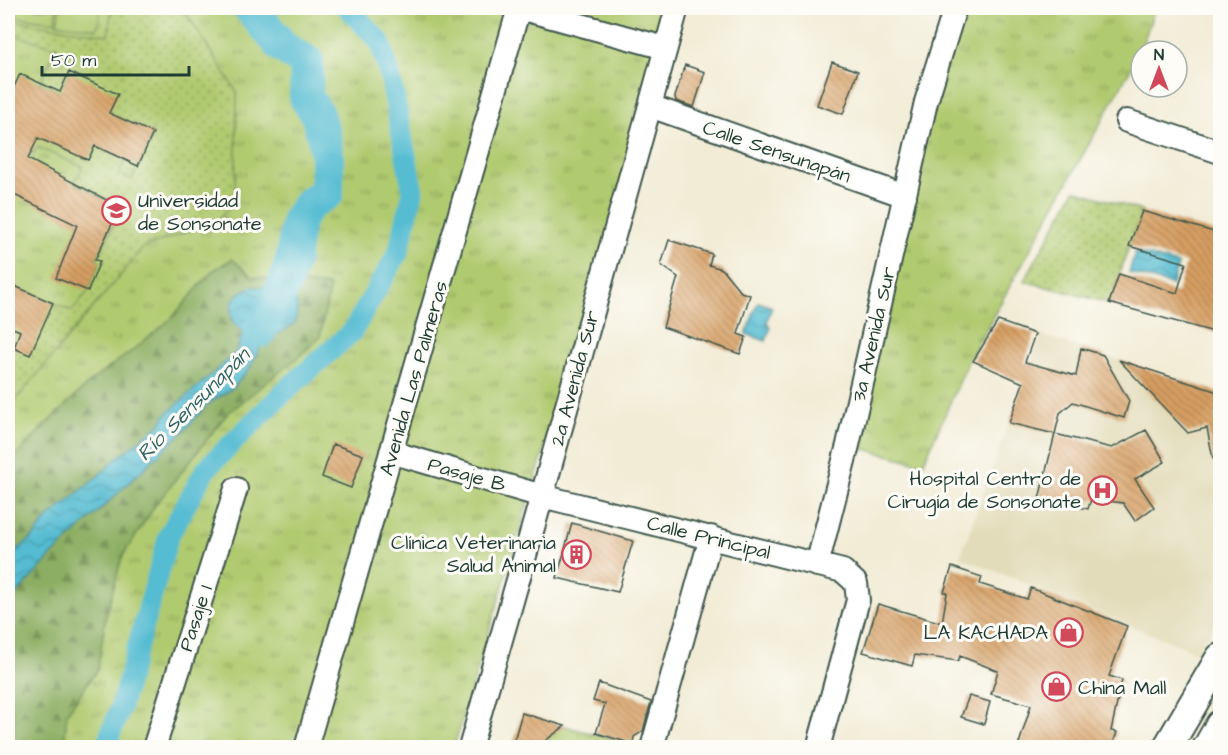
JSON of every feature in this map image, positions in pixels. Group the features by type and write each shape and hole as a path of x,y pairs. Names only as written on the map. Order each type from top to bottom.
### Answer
{"main road":[{"path":"1167,747 1221,658"},
{"path":"1207,747 1221,725"}],"street":[{"path":"519,8 666,48"},
{"name":"Avenida Las Palmeras","path":"306,747 519,8"},
{"name":"2a Avenida Sur","path":"470,747 677,8"},
{"name":"3a Avenida Sur","path":"816,565 848,446 926,102 955,8"},
{"name":"Calle Sensunapán","path":"650,106 905,196"},
{"path":"1127,121 1221,152"},
{"name":"Pasaje B","path":"391,452 542,496"},
{"name":"Pasaje 1","path":"154,747 236,489"},
{"name":"Calle Principal","path":"542,496 843,571 856,583 858,600 818,747"},
{"path":"652,747 711,537"}],"shaded area":[{"name":"Hospital Centro de Cirugía de Sonsonate","path":"1041,335 1220,393 1220,614 1198,653 960,557"}],"green space":[{"path":"8,8 678,8 454,747 8,747"},
{"path":"8,8 57,8 55,22 8,16"},
{"path":"60,8 101,8 97,29 57,23"},
{"name":"Universidad de Sonsonate","path":"112,8 183,8 237,92 235,201 216,222 144,247 8,409 8,341 15,345 14,348 53,303 72,311 88,291 100,262 96,260 123,207 74,183 83,167 37,147 29,163 8,152 8,122 18,127 24,114 125,160 119,174 132,180 153,133 109,113 69,72 60,92 40,83 56,47 8,33 8,20 108,35"},
{"path":"965,8 1155,8 1144,39 1129,39 1129,72 970,358 923,464 848,445 926,102"},
{"path":"1075,190 1142,211 1109,303 1024,281"},
{"path":"232,259 253,277 330,286 320,337 227,414 154,507 122,557 106,615 98,669 67,713 64,747 8,748 8,464 92,380 172,318 212,271"},
{"path":"561,725 623,742 622,748 550,747 547,744 550,735 558,731"}],"water":[{"path":"1135,252 1178,264 1172,285 1129,273"},
{"path":"251,287 277,289 290,294 297,303 295,323 265,338 250,368 233,388 207,405 185,430 51,556 8,604 8,557 33,537 49,517 160,424 168,412 228,360 236,351 243,333 233,323 231,310 233,300"},
{"path":"758,302 772,307 767,321 770,329 766,341 746,334"}],"building":[{"path":"832,62 858,71 843,114 817,105"},
{"path":"685,65 705,72 694,107 676,101 675,97"},
{"path":"69,72 118,94 109,113 153,133 138,166 95,146 88,160 38,138 28,159 120,207 95,260 100,261 88,291 56,278 77,225 8,192 8,100 20,74 60,92"},
{"path":"1142,211 1221,234 1221,334 1109,303 1119,274 1177,293 1186,263 1129,246"},
{"path":"669,240 712,254 709,265 722,269 741,292 750,295 738,334 746,337 740,354 663,327 678,277 661,265"},
{"path":"8,283 53,303 30,355 14,348 20,331 8,326"},
{"path":"998,321 1035,334 1025,362 1076,376 1081,348 1103,355 1129,401 1124,418 1073,402 1060,413 1055,434 1009,423 1023,383 973,361"},
{"path":"1119,360 1221,393 1221,458 1213,459 1207,428 1188,433"},
{"path":"1146,430 1165,462 1135,479 1154,507 1135,521 1123,503 1091,499 1088,509 1039,499 1055,434 1112,448"},
{"path":"333,444 363,455 351,488 322,477"},
{"path":"572,523 633,541 618,592 557,578"},
{"path":"952,567 982,577 980,584 1027,599 1031,588 1127,626 1109,676 1122,680 1111,731 1117,732 1112,747 1018,747 1031,705 991,694 998,671 960,656 958,661 915,655 912,666 863,652 878,604 942,623 947,593 944,592"},
{"path":"599,683 651,702 643,731 634,737 633,744 596,733 605,704 593,701"},
{"path":"969,696 990,702 984,724 961,717"},
{"path":"522,713 565,726 545,741 550,747 512,747"}],"waterway":[{"name":"Río Sensunapán","path":"250,8 282,46 307,62 306,98 316,112 327,156 327,193 310,203 298,220 292,261 284,285 260,331"},
{"path":"105,748 120,709 169,535 206,469 286,390 352,332 398,253 413,192 391,80 380,42 348,8"}],"place":[{"name":"Universidad de Sonsonate","path":"117,211"},
{"name":"Hospital Centro de Cirugía de Sonsonate","path":"1102,490"},
{"name":"Clínica Veterinaria Salud Animal","path":"577,554"},
{"name":"LA KACHADA","path":"1069,632"},
{"name":"China Mall","path":"1057,687"}]}
